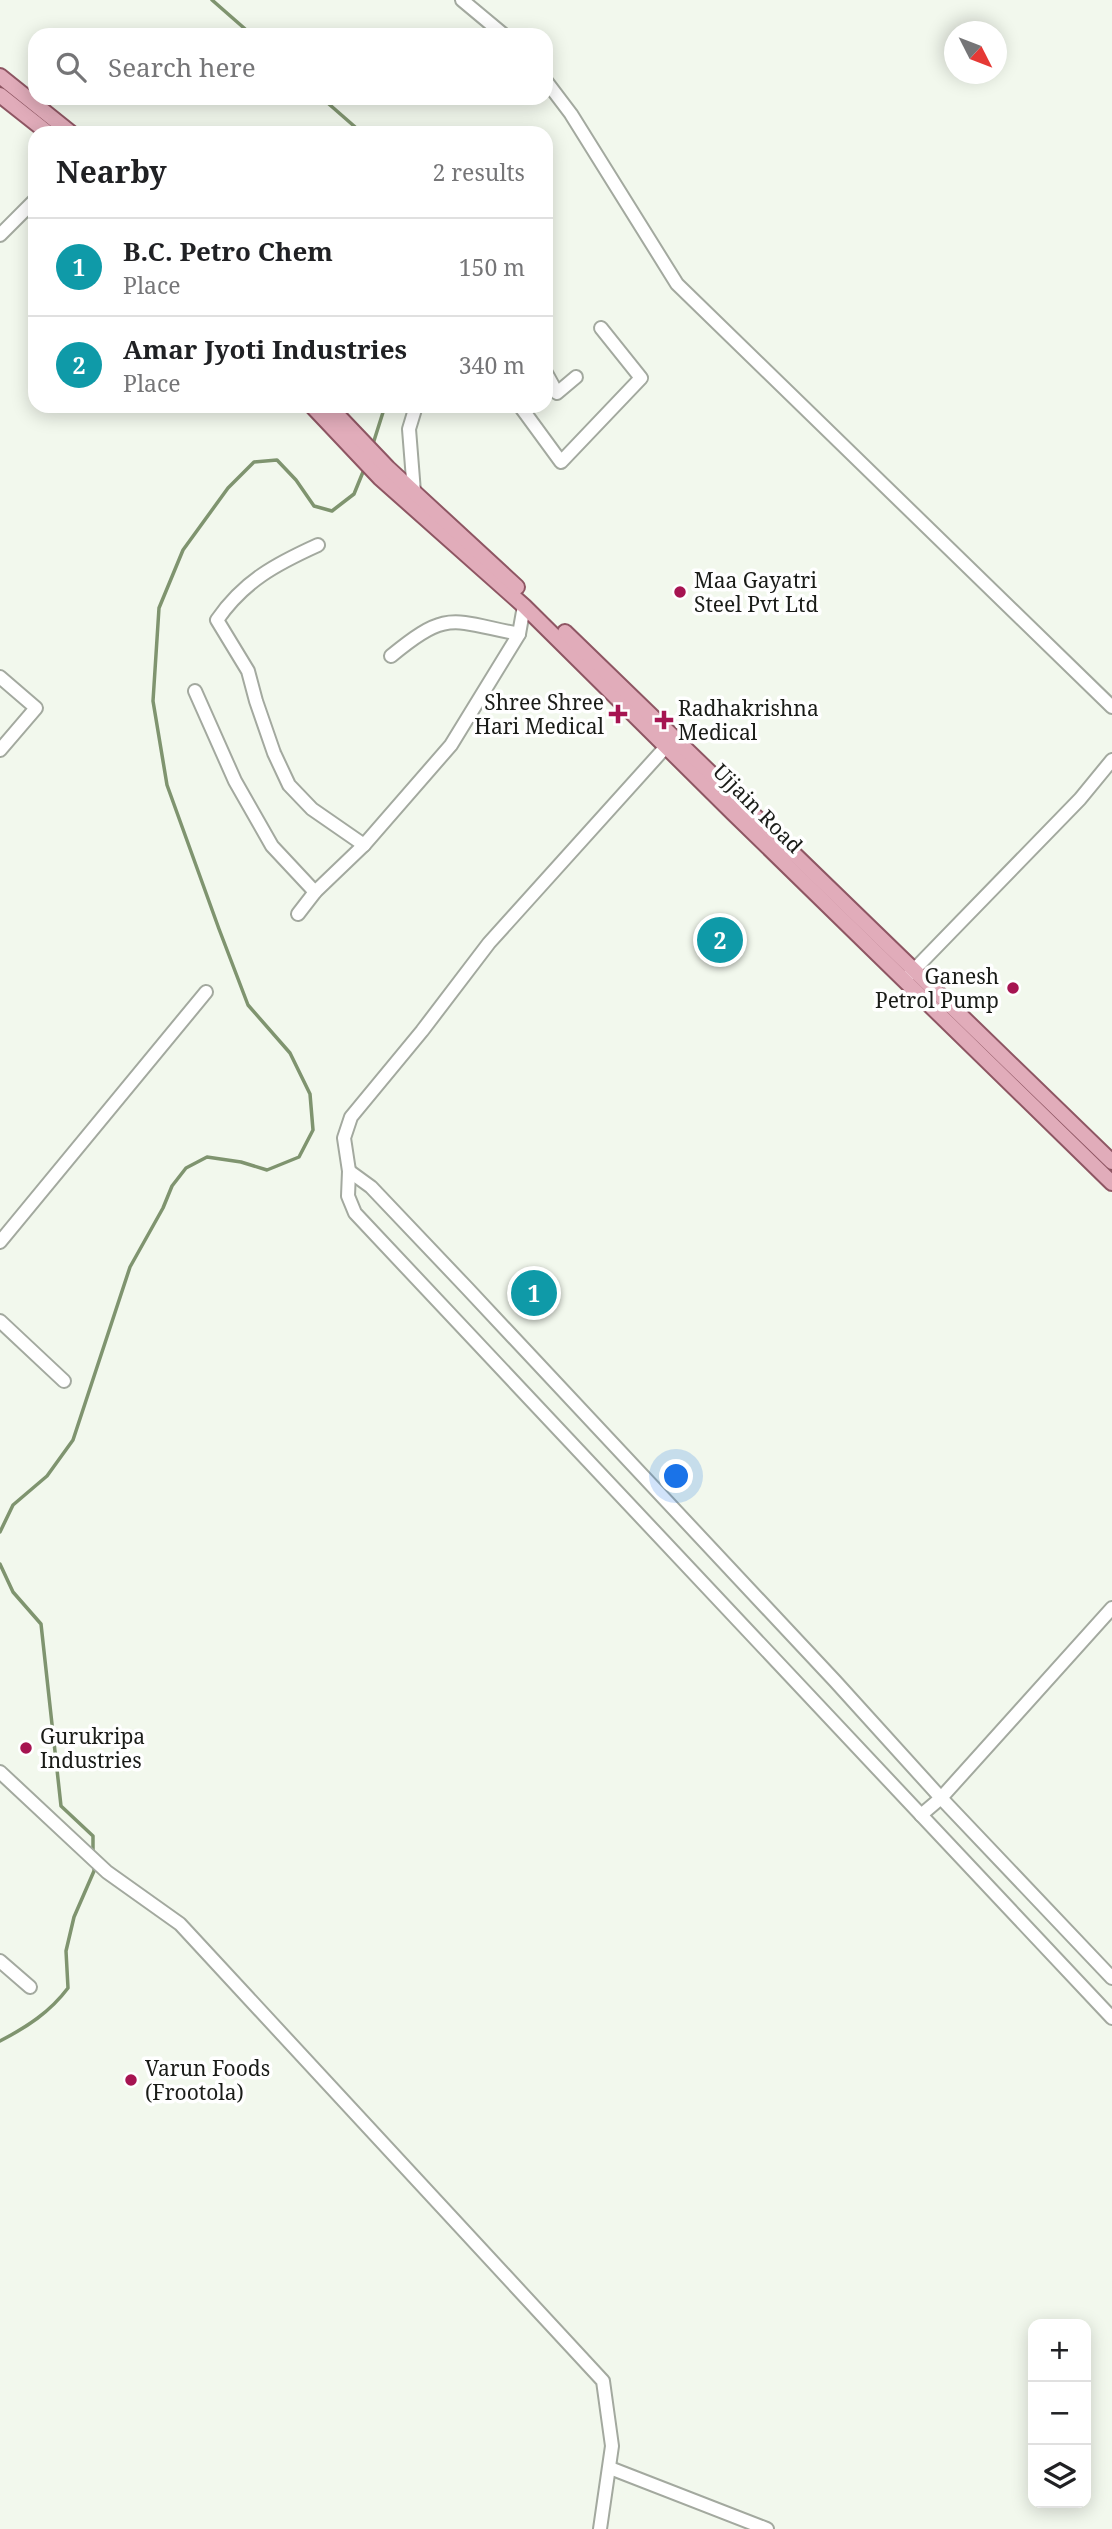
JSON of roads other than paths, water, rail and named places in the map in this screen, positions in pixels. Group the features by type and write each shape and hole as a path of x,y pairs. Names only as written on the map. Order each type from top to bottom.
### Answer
{"main road":[{"path":"0,76 28,98"},
{"path":"0,95 39,126"},
{"path":"36,105 62,126"},
{"name":"Ujjain Road","path":"320,413 670,742"},
{"name":"Ujjain Road","path":"334,413 358,447"},
{"name":"Ujjain Road","path":"384,473 414,492 510,580 670,742 909,975 1112,1183"},
{"name":"Ujjain Road","path":"909,975 1112,1162"}],"street":[{"path":"462,0 495,28"},
{"path":"553,90 571,114 677,284 1112,707"},
{"path":"0,235 28,207"},
{"path":"525,413 561,462 641,378 601,328"},
{"path":"553,386 557,393 576,377"},
{"path":"414,413 409,429 414,492"},
{"path":"318,545 275,564 248,584 217,620 248,671 265,727 289,785 312,809 364,845"},
{"path":"298,914 315,892 364,845 451,746 519,634 524,606"},
{"path":"391,656 423,631 442,623 468,622 519,634"},
{"path":"0,677 36,708 0,750"},
{"path":"195,691 235,781 272,846 315,892"},
{"path":"670,742 489,943 422,1031 351,1117 344,1138 349,1171 348,1196 355,1213 1112,2018"},
{"path":"909,975 1080,799 1112,760"},
{"path":"0,1242 206,992"},
{"path":"349,1171 371,1187 467,1288 1112,1978"},
{"path":"0,1321 64,1381"},
{"path":"922,1815 941,1798 1112,1608"},
{"path":"0,1772 107,1872 180,1924 603,2381 612,2446 600,2529"},
{"path":"0,1961 30,1987"},
{"path":"610,2468 767,2529"}],"waterway":[{"path":"212,0 244,28"},
{"path":"330,105 354,126"},
{"path":"372,447 383,413"},
{"path":"0,1532 13,1505 47,1476 73,1440 130,1267 163,1208 172,1186 186,1168 207,1157 241,1162 267,1170 299,1157 313,1130 310,1094 290,1053 248,1005 167,785 153,701 159,608 183,550 228,488 254,462 277,460 296,480 314,506 332,511 354,494 365,467"},
{"path":"0,1564 13,1592 41,1624 61,1806 93,1836 93,1855"},
{"path":"0,2041 37,2018 68,1988 66,1951 74,1917 94,1866"}],"place":[{"name":"Maa Gayatri Steel Pvt Ltd","path":"680,592"},
{"name":"Shree Shree Hari Medical","path":"618,714"},
{"name":"Radhakrishna Medical","path":"664,720"},
{"name":"Amar Jyoti Industries","path":"720,940"},
{"name":"Ganesh Petrol Pump","path":"1013,988"},
{"name":"B.C. Petro Chem","path":"534,1293"},
{"name":"Gurukripa Industries","path":"26,1748"},
{"name":"Varun Foods (Frootola)","path":"131,2080"}]}
